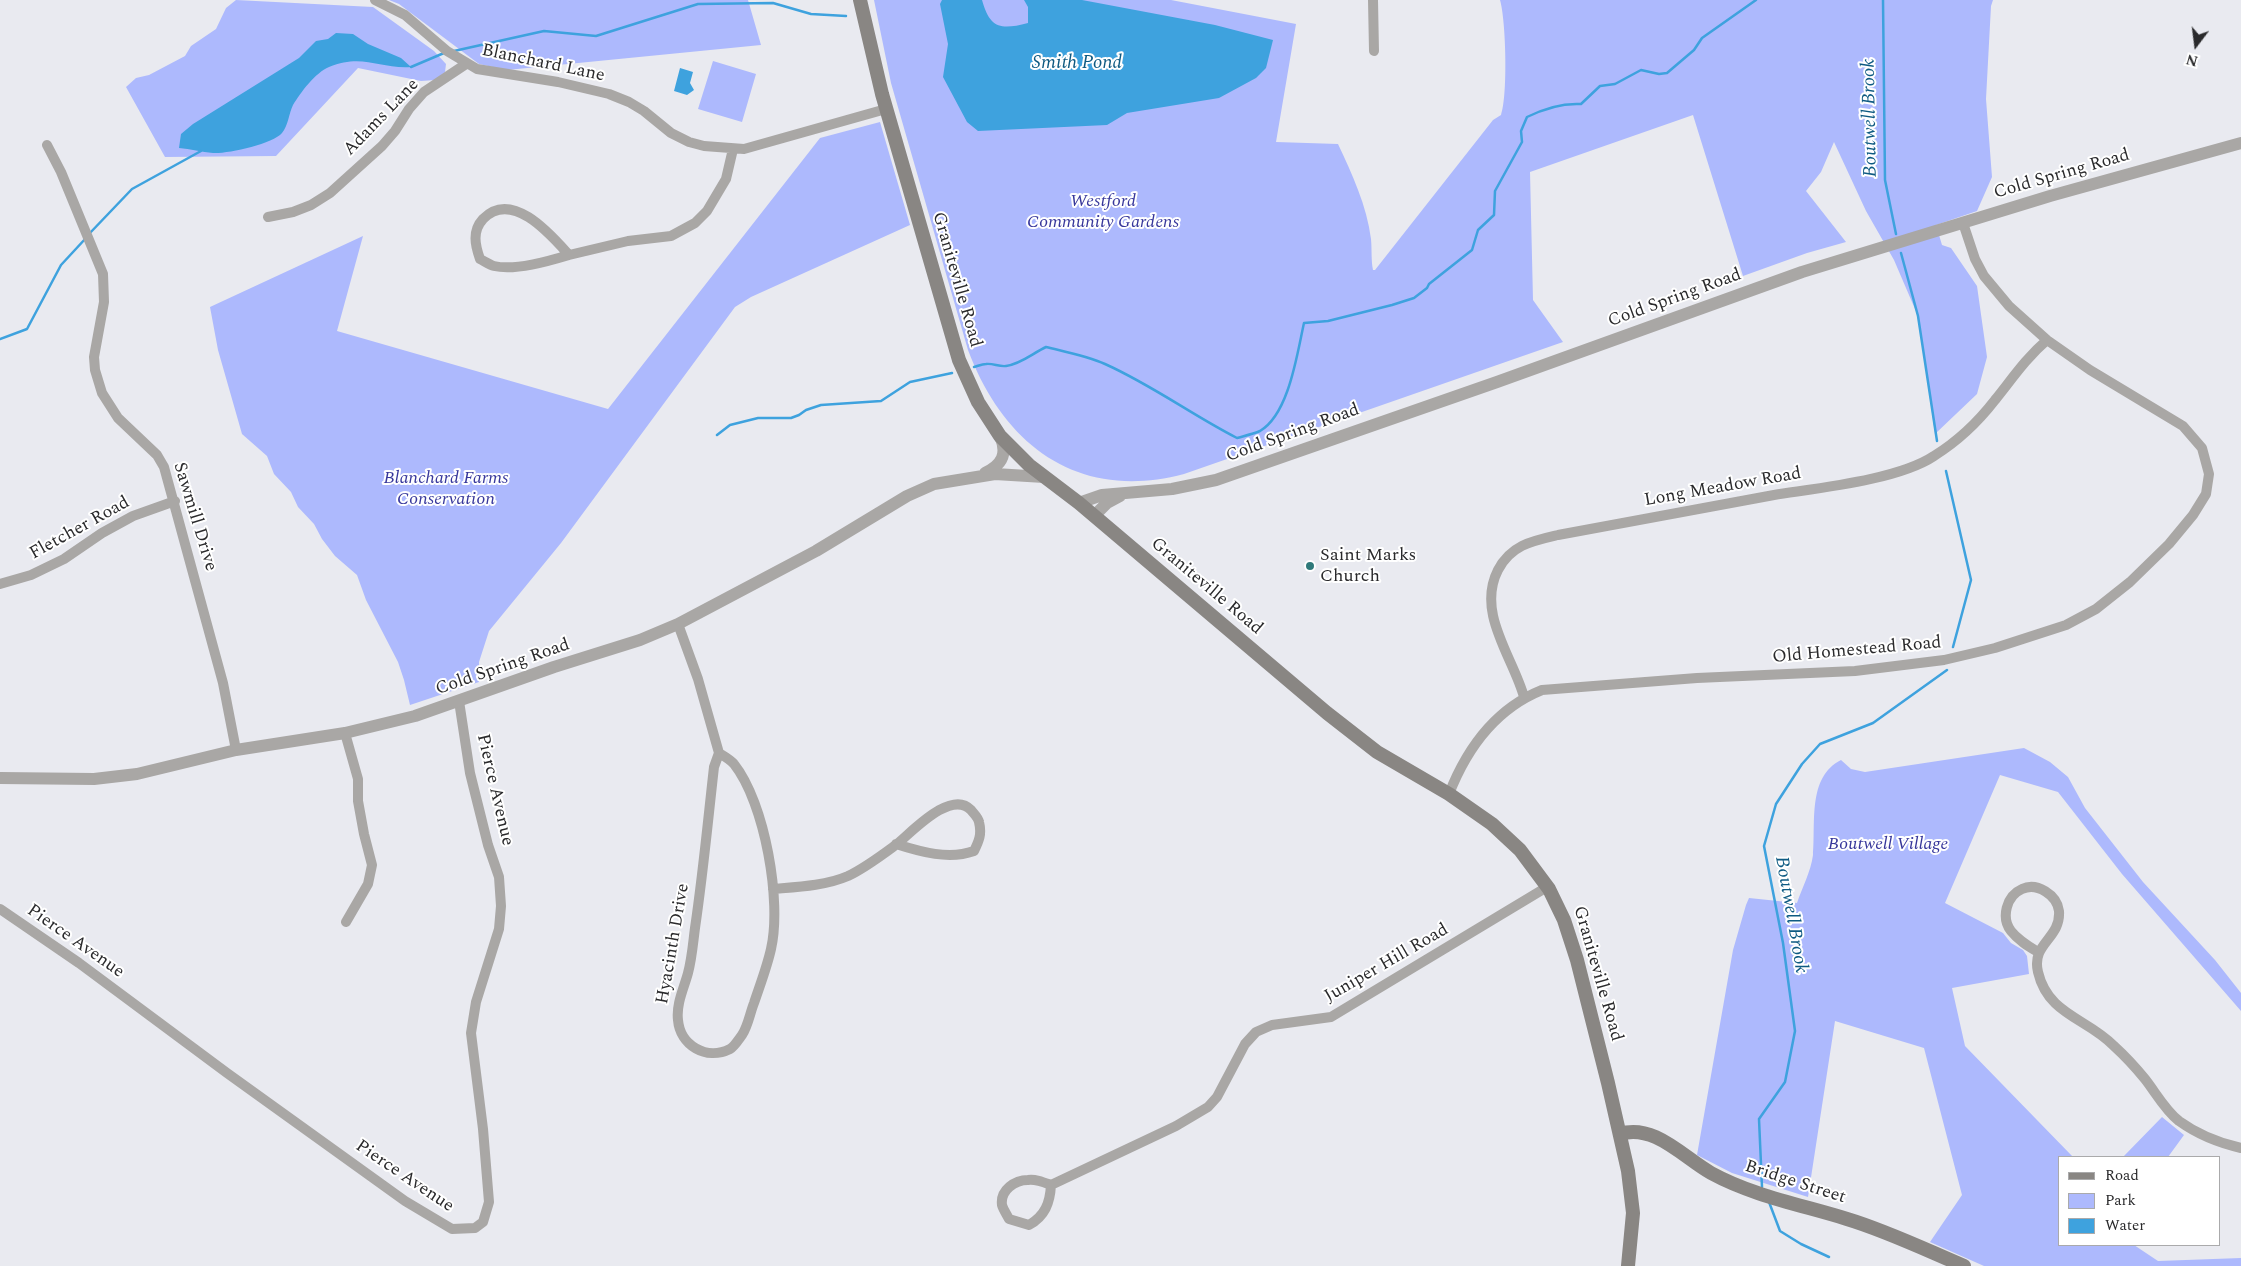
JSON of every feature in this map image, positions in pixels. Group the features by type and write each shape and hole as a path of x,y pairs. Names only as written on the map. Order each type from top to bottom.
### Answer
{"main road":[{"name":"Graniteville Road","path":"860,0 886,109 959,360 978,402 1000,436 1017,454 1044,477 1079,503 1334,719 1377,752 1450,794 1477,812 1506,836 1529,860 1556,901 1570,938 1620,1134 1632,1200 1633,1227 1628,1262"},
{"name":"Bridge Street","path":"1620,1134 1638,1132 1655,1137 1723,1179 1762,1194 1850,1220 1964,1266"}],"street":[{"name":"Blanchard Lane","path":"374,0 405,15 447,51 477,69 558,82 609,94 629,102 671,133 689,142 722,149 744,149 886,109"},
{"path":"1373,0 1374,50"},
{"name":"Adams Lane","path":"268,217 293,212 311,205 330,193 382,146 424,92 466,64"},
{"name":"Cold Spring Road","path":"1079,503 1102,494 1125,494 1172,489 1216,480 1497,382 1802,272 2050,196 2241,143"},
{"name":"Sawmill Drive","path":"47,145 62,172 103,274 104,302 94,357 94,370 102,393 118,418 157,455 164,467 175,500 223,683 236,750"},
{"path":"569,255 540,226 522,214 510,209 491,212 482,220 475,232 480,259 494,266 510,267 545,262 628,241 671,236 695,223 707,211 726,179 733,149"},
{"name":"Old Homestead Road","path":"1450,794 1484,731 1504,711 1524,698 1554,688 1638,684 1696,678 1855,671 1944,660 1996,648 2066,624 2096,609 2130,582 2152,561 2200,505 2208,484 2206,460 2198,442 2183,426 2090,370 2047,340 2009,306 1993,289 1975,259 1964,223"},
{"name":"Long Meadow Road","path":"1524,698 1519,680 1492,617 1490,604 1495,576 1504,560 1514,550 1524,544 1558,535 1841,484 1891,474 1918,465 1934,457 1964,434 1995,400 2027,359 2047,340"},
{"name":"Cold Spring Road","path":"981,475 991,470 1001,460 1004,451 1000,436"},
{"name":"Cold Spring Road","path":"0,778 103,778 137,774 236,750 345,733 415,716 554,667 640,640 678,624 816,551 907,496 934,484 995,474 1044,477"},
{"name":"Cold Spring Road","path":"1094,516 1107,503 1125,494"},
{"name":"Fletcher Road","path":"0,584 31,575 64,559 102,533 133,516 175,500"},
{"path":"678,624 698,680 719,753"},
{"name":"Pierce Avenue","path":"0,909 80,963 227,1073 405,1201 452,1229 475,1228 483,1222 489,1202 483,1129 471,1033 476,1002 499,929 501,906 499,877 488,844 470,773 459,701"},
{"path":"345,733 358,779 358,801 372,865 368,884 346,922"},
{"name":"Hyacinth Drive","path":"719,753 734,763 748,787 756,806 766,841 773,889 774,921 771,949 743,1033 731,1048 718,1053 704,1053 683,1039 679,1031 677,1017 679,1003 689,971 701,892 714,767 719,753"},
{"path":"773,889 812,885 848,876 896,844 936,811 952,805 967,807 978,818 981,830 980,840 974,851 963,854 924,852 896,844"},
{"name":"Juniper Hill Road","path":"1051,1185 1176,1126 1208,1107 1217,1097 1245,1044 1256,1032 1272,1025 1331,1017 1546,887"},
{"path":"2038,952 2017,938 2010,930 2005,917 2007,906 2013,896 2022,889 2035,888 2045,891 2054,897 2058,907 2059,919 2056,930 2038,952 2036,963 2042,987 2050,1000 2113,1044 2145,1079 2177,1119 2205,1136 2241,1148"},
{"path":"1027,1180 1051,1185 1047,1208 1037,1220 1029,1225 1009,1219 1002,1204 1006,1190 1012,1184 1027,1180"}],"green space":[{"path":"236,0 373,7 434,51 446,64 445,72 435,80 421,81 358,68 276,156 165,157 126,87 136,78 149,75 185,56 191,46 216,29 226,8"},
{"path":"389,0 748,0 761,45 507,70 479,64 399,4"},
{"name":"Westford Community Gardens","path":"874,0 1171,0 1296,24 1276,142 1338,144 1354,179 1366,214 1371,239 1372,266 1373,270 1375,270 1493,120 1501,115 1505,92 1505,58 1504,24 1500,0 1993,0 1991,6 1986,99 1992,177 1977,211 1936,225 1942,245 1951,248 1977,286 1987,357 1977,394 1935,434 1918,316 1894,260 1866,211 1834,142 1821,172 1806,191 1846,242 1807,253 1743,276 1693,115 1530,172 1533,300 1563,342 1184,474 1146,481 1111,480 1079,472 1050,459 1024,439 1002,414 983,384 968,350 891,83"},
{"path":"713,61 756,74 742,122 698,109"},
{"name":"Blanchard Farms Conservation","path":"880,122 910,225 751,297 735,307 561,543 489,631 479,662 479,682 410,705 398,662 366,600 357,575 335,556 322,539 314,524 298,507 291,492 274,474 267,456 242,434 218,350 210,307 363,236 337,331 608,409 820,138"},
{"name":"Boutwell Village","path":"2024,748 2050,762 2068,777 2085,808 2143,882 2215,960 2241,993 2241,1011 2122,874 2058,792 2000,775 1945,903 2003,933 2011,943 2023,950 2027,956 2029,974 1952,988 1965,1046 2072,1156 2058,1156 2058,1246 2136,1246 2158,1261 2241,1258 2241,1266 1984,1266 1930,1242 1962,1195 1924,1048 1835,1021 1808,1197 1732,1173 1697,1155 1733,950 1749,898 1797,903 1812,861 1815,802 1823,778 1830,768 1841,760 1851,769 1865,772"},
{"path":"2162,1117 2184,1135 2169,1156 2124,1156"}],"water":[{"name":"Smith Pond","path":"942,0 982,0 985,10 993,22 1004,26 1028,23 1028,7 1024,0 1082,0 1215,25 1273,40 1266,68 1256,78 1219,98 1127,113 1107,125 978,131 967,122 943,77 948,44 940,4"},
{"path":"336,33 353,34 368,44 401,58 411,67 352,61 329,67 314,78 300,94 293,105 284,130 277,137 249,148 220,153 179,148 181,134 193,124 299,58 316,41 328,39"},
{"path":"680,68 693,72 690,83 694,90 687,95 674,91"}],"waterway":[{"path":"974,367 983,364 1011,365 1046,347 1084,356 1122,372 1237,438 1260,431 1270,423 1285,398 1295,366 1304,323 1328,321 1414,298 1472,250 1478,230 1494,215 1495,191 1522,142 1521,131 1527,117 1553,107 1581,104 1600,86 1615,84 1641,70 1659,74 1667,73 1694,50 1702,38 1756,0"},
{"name":"Boutwell Brook","path":"1883,0 1885,180 1896,234"},
{"path":"454,51 544,31 596,36 698,4 773,3 811,14 846,16"},
{"path":"411,67 444,53"},
{"path":"89,234 132,189 201,151"},
{"path":"0,339 27,329 61,265 86,238"},
{"name":"Boutwell Brook","path":"1901,253 1918,316 1937,441"},
{"path":"717,435 730,425 758,418 791,418 821,405 881,401 910,382 952,373"},
{"name":"Boutwell Brook","path":"1946,471 1971,580 1953,647"},
{"name":"Boutwell Brook","path":"1762,1187 1759,1119 1785,1082 1795,1031 1783,943 1764,846 1776,804 1802,764 1820,744 1873,723 1947,670"},
{"name":"Boutwell Brook","path":"1769,1202 1780,1231 1801,1244 1829,1257"}],"place":[{"name":"Saint Marks Church","path":"1310,566"}]}
